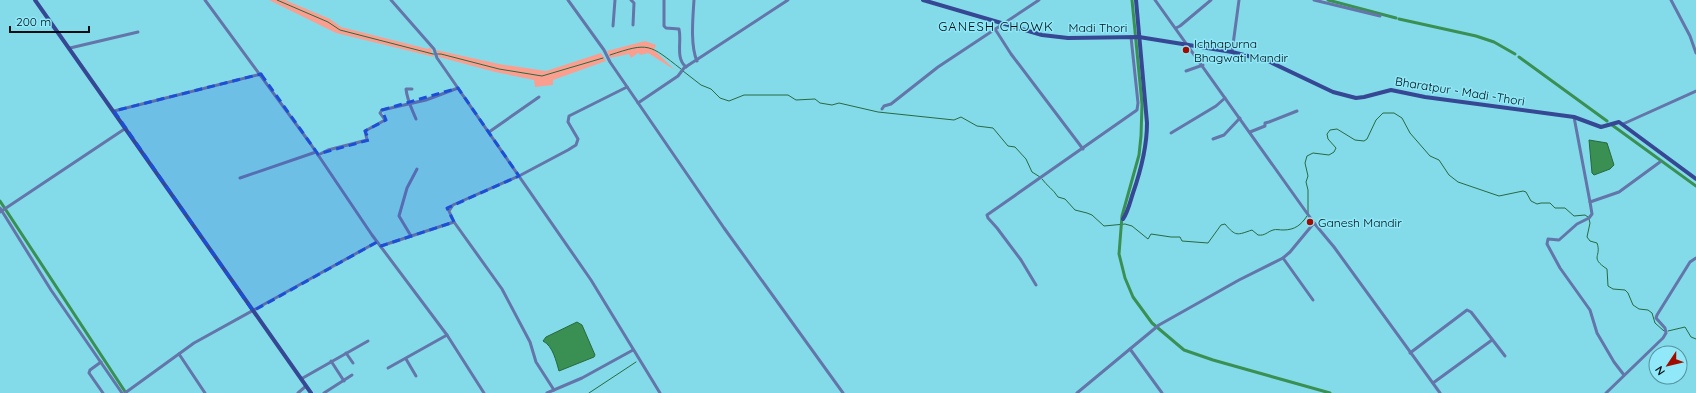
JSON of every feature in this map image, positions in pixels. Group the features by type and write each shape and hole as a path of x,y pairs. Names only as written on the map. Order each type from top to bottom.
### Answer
{"main road":[{"path":"35,0 311,393"},
{"name":"Madi Thori","path":"922,0 1042,35 1068,38 1136,37"},
{"path":"1123,220 1126,215 1145,153 1147,140 1147,123 1136,37 1136,0"},
{"name":"Bharatpur - Madi -Thori","path":"1136,37 1232,52 1268,61 1333,92 1356,98 1391,90 1425,97 1574,117 1601,127 1616,122 1623,124"},
{"path":"1623,124 1696,179"}],"street":[{"path":"204,0 261,74 318,153 377,242 447,335 484,393"},
{"path":"391,0 434,49 437,58 591,280 660,393"},
{"path":"568,0 604,50 610,62 724,228 843,393"},
{"path":"613,26 615,0"},
{"path":"631,0 634,3 633,25"},
{"path":"664,0 664,26 666,28 679,29 680,56 682,64 685,68"},
{"path":"694,0 694,52 697,60"},
{"path":"638,103 681,73 685,68 788,0"},
{"path":"882,109 884,106 891,104 938,67 1039,0"},
{"path":"1156,0 1314,223 1334,247 1440,393"},
{"path":"1176,28 1211,0"},
{"path":"1232,52 1239,0"},
{"path":"1314,0 1380,16"},
{"path":"1672,0 1690,36 1696,53"},
{"path":"995,29 1011,54 1083,149"},
{"path":"70,48 138,32"},
{"path":"1036,285 1021,260 987,216 1137,110 1136,37"},
{"path":"1186,71 1203,65"},
{"path":"114,111 261,74"},
{"path":"554,390 536,362 530,342 502,289 454,222 449,211 450,208 519,176 576,145 578,139 568,122 569,116 627,87"},
{"path":"240,178 328,150 367,140 365,131 385,120 380,112 382,110 426,100 458,88"},
{"path":"412,90 406,89 409,103 416,119"},
{"path":"1623,124 1696,91"},
{"path":"488,132 539,97"},
{"path":"1171,133 1216,106 1225,98"},
{"path":"1250,132 1265,126 1269,122 1297,111"},
{"path":"1574,117 1592,214 1589,218 1577,224 1559,240 1548,239 1547,244 1560,268 1590,310 1597,332 1614,362 1624,375"},
{"path":"1213,139 1224,135 1240,118"},
{"path":"122,393 53,293 1,210 8,207 126,128"},
{"path":"1590,202 1619,192 1660,162"},
{"path":"411,236 399,216 407,188 417,169"},
{"path":"381,246 454,222"},
{"path":"1077,393 1156,327 1239,280 1283,258 1290,252 1314,223"},
{"path":"125,393 194,343 377,242"},
{"path":"1283,258 1313,300"},
{"path":"1606,393 1663,338 1666,333 1665,328 1656,318 1690,262 1696,258"},
{"path":"1410,353 1467,310 1471,312 1505,356"},
{"path":"388,368 447,335"},
{"path":"1432,383 1492,340"},
{"path":"301,379 368,341"},
{"path":"1130,349 1162,393"},
{"path":"547,393 582,378 633,350"},
{"path":"346,353 353,363"},
{"path":"179,354 205,393"},
{"path":"406,359 416,376"},
{"path":"331,361 344,381"},
{"path":"101,362 90,370 89,373 103,393"},
{"path":"324,393 352,375"},
{"path":"298,393 306,386"}],"highlighted area":[{"path":"261,74 318,154 369,140 365,131 386,120 382,110 458,88 519,176 447,208 454,222 381,246 377,242 253,311 114,111"}],"shaded area":[{"path":"269,0 285,0 330,19 341,27 428,49 430,47 434,57 336,33"},
{"path":"645,41 656,45 654,50 675,70 648,53 641,55 638,53 631,58 629,54 610,58 607,51"},
{"path":"436,50 499,64 546,71 601,53 606,61 553,80 553,85 535,87 534,80 495,72 439,57"},
{"path":"1589,140 1607,143 1614,165 1610,169 1594,175 1592,173"},
{"path":"577,322 582,325 595,355 594,357 559,371 552,350 543,341 546,337"}],"waterway":[{"path":"277,0 328,22 340,30 499,69 542,76 603,58"},
{"path":"1132,0 1142,104 1141,136 1139,155 1122,216 1119,254 1125,278 1133,297 1152,323 1184,350 1213,360 1330,393"},
{"path":"1328,0 1396,18"},
{"path":"1399,19 1476,36 1494,42 1515,54"},
{"path":"610,55 633,48 648,48 662,54 681,69"},
{"path":"1519,57 1607,121"},
{"path":"683,71 701,85 711,89 720,98 729,101 744,95 788,95 796,100 815,99 820,103 832,105 839,103 878,112 954,120 961,117 977,126 993,128 1008,146 1015,147 1026,159 1032,172 1040,177"},
{"path":"1308,213 1308,190 1306,182 1308,176 1305,163 1307,156 1313,153 1329,155 1334,152 1336,148 1328,139 1327,134 1330,130 1337,129 1355,140 1364,141 1367,139 1376,120 1383,113 1394,113 1402,118 1410,133 1430,156 1439,160 1449,175 1458,182 1499,196 1523,191 1526,192 1531,201 1537,204 1550,203 1555,208 1565,208 1574,216 1585,215 1588,217"},
{"path":"1612,125 1696,186"},
{"path":"1042,179 1058,197 1065,199 1075,210 1092,215 1104,226 1125,224 1132,226 1148,239 1151,234 1180,237 1182,241 1208,243 1221,225 1225,224 1237,234 1252,230 1260,235 1274,230 1287,230 1294,228 1307,216"},
{"path":"0,201 126,393"},
{"path":"1589,219 1590,223 1587,237 1590,241 1597,243 1597,259 1607,269 1608,286 1613,289 1625,290 1628,293 1633,305 1639,309 1648,310 1652,313 1655,323 1664,331"},
{"path":"1668,331 1685,327 1691,337 1696,339"},
{"path":"589,393 636,362"}],"place":[{"name":"Ichhapurna Bhagwati Mandir","path":"1186,50"},
{"name":"Ganesh Mandir","path":"1310,222"}],"district":[{"name":"GANESH CHOWK","path":"996,26"}]}
